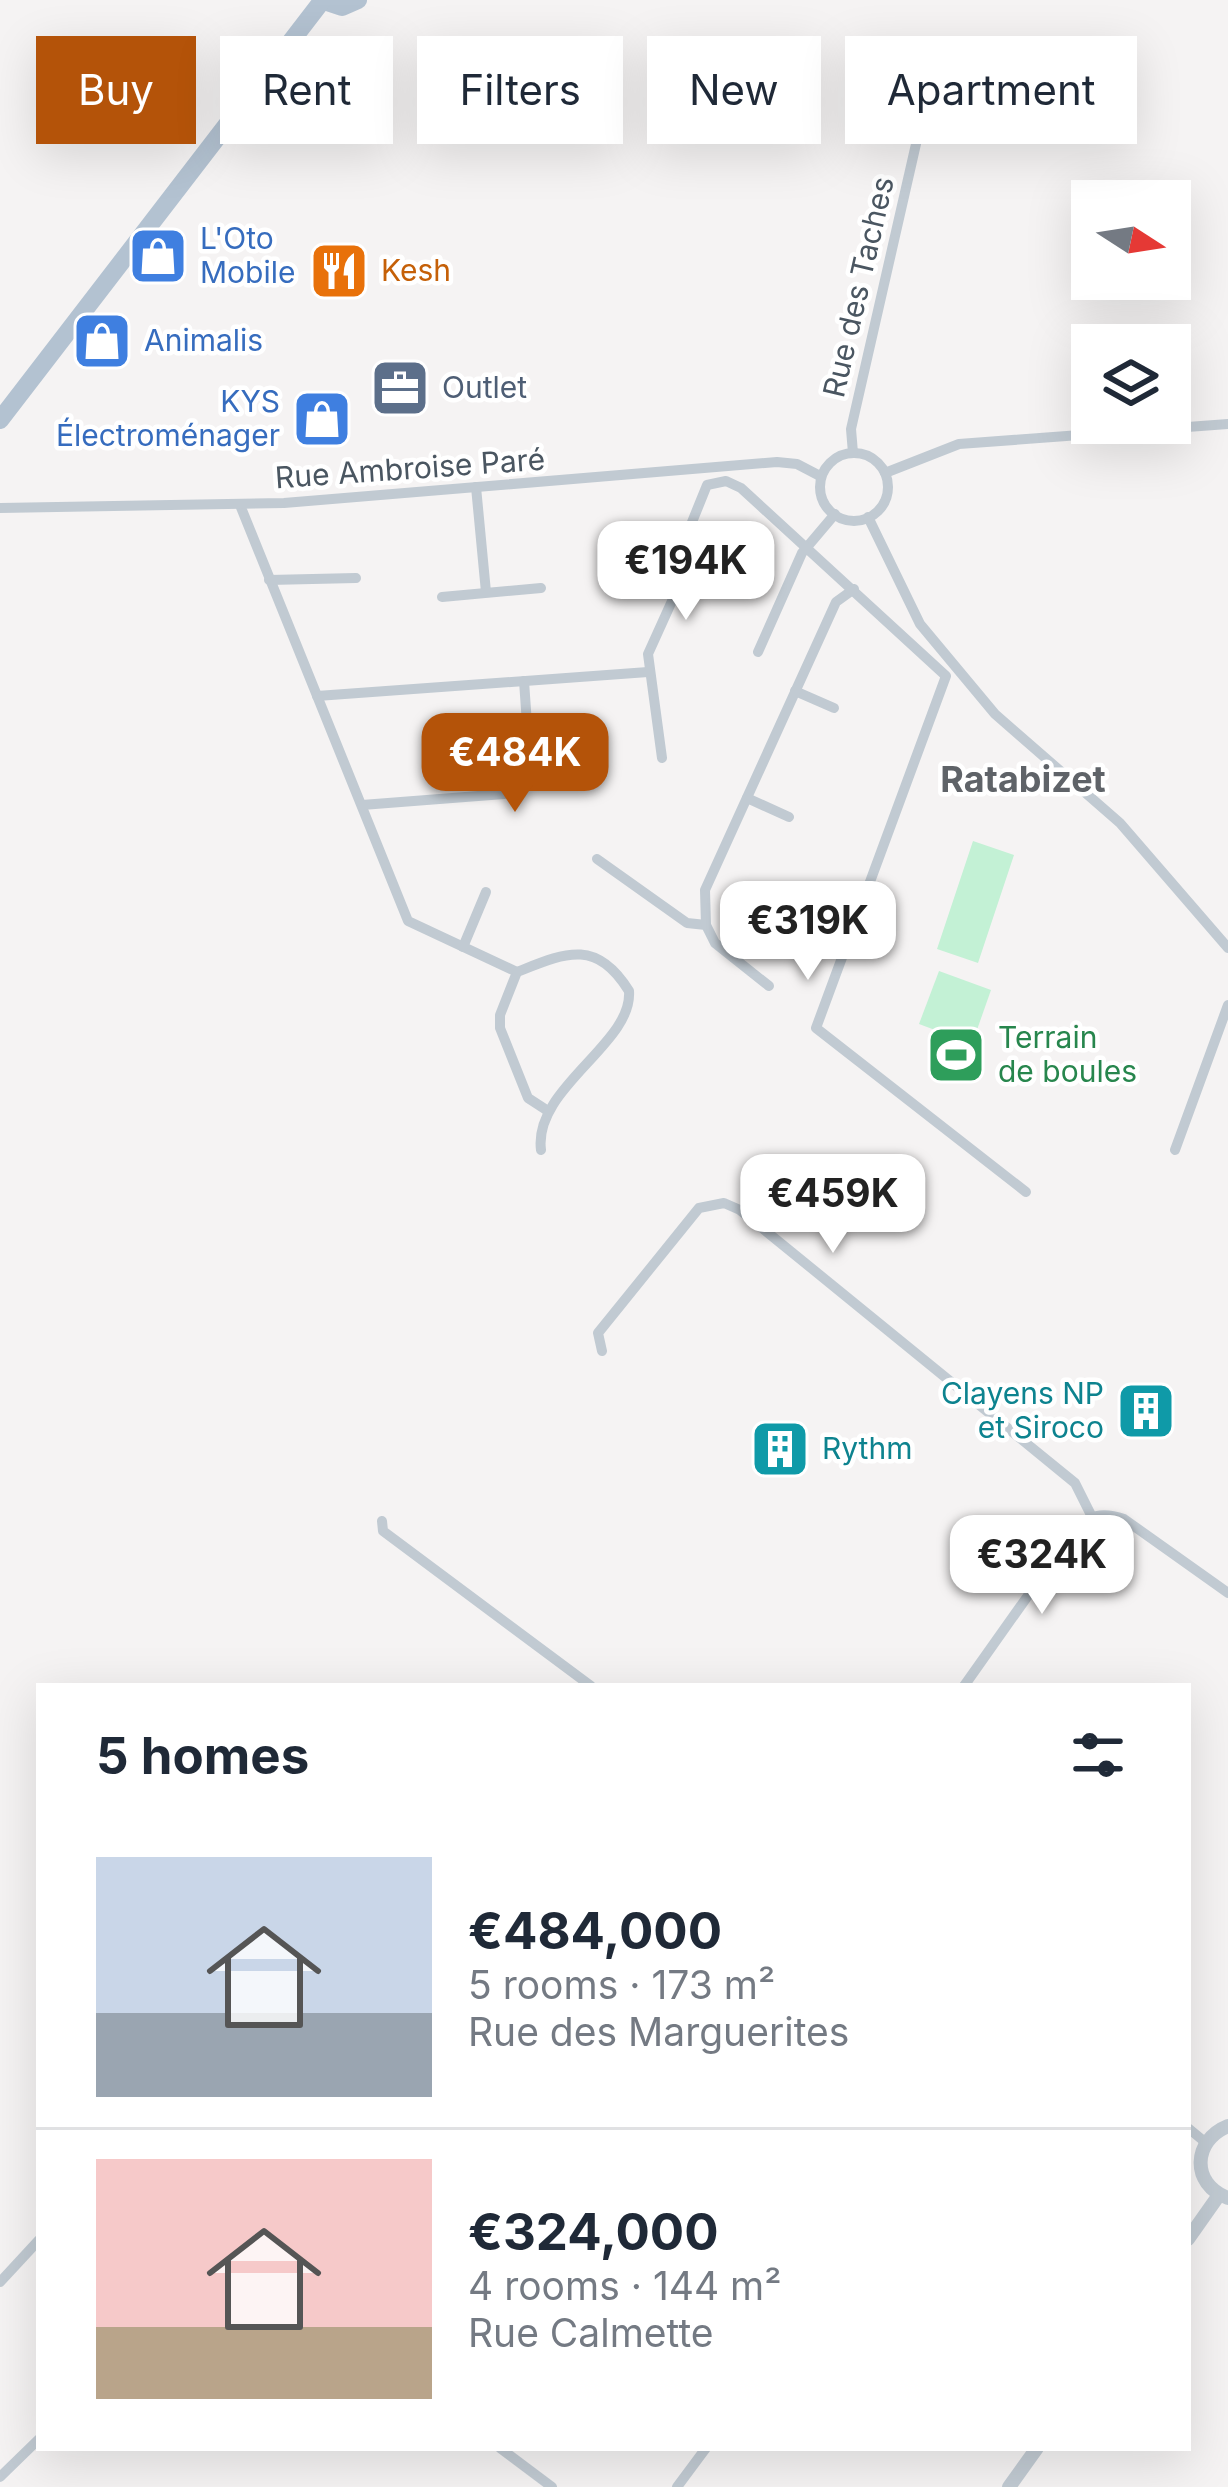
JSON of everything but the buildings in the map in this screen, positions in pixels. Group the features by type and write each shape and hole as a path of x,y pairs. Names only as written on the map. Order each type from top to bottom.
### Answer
{"main road":[{"path":"0,420 322,1 342,7 358,0"}],"street":[{"name":"Rue des Taches","path":"853,453 851,429 916,144"},
{"path":"885,473 959,444 1228,424"},
{"path":"853,453 869,457 885,473 886,501 868,517 852,521 835,514 824,501 820,476 829,461 853,453"},
{"name":"Rue Ambroise Paré","path":"0,508 240,505 777,462 797,464 820,476"},
{"path":"662,758 648,672 654,635 691,560 688,532 707,485 727,481 741,488 946,676 816,1028 1026,1192"},
{"path":"476,488 486,592"},
{"path":"240,505 408,921 518,972"},
{"path":"758,652 807,547 835,514"},
{"path":"868,517 920,624 995,714 1120,823 1228,948"},
{"path":"634,561 659,548 688,547"},
{"path":"269,580 356,578"},
{"path":"442,597 541,588"},
{"path":"769,986 715,943 706,925 705,890 836,602 854,589"},
{"path":"317,696 648,672"},
{"path":"362,805 504,794 523,784 530,767 524,681"},
{"path":"795,692 834,708"},
{"path":"747,798 789,817"},
{"path":"597,859 687,923 706,925"},
{"path":"463,947 486,892"},
{"path":"541,1150 539,1134 548,1111 627,1012 629,991 591,955 581,952 568,952 518,972 500,1015 500,1028 528,1098 548,1111"},
{"path":"1175,1150 1228,1006"},
{"path":"602,1351 598,1333 699,1208 724,1203 740,1210 1075,1483 1092,1517"},
{"path":"966,1683 1073,1532 1092,1517 1108,1514 1124,1520 1228,1593"},
{"path":"382,1521 382,1531 587,1683"},
{"path":"1191,2236 1224,2197 1201,2172 1205,2142 1228,2126"},
{"path":"1191,2130 1205,2142"},
{"path":"0,2282 36,2243"},
{"path":"0,2477 36,2442"},
{"path":"504,2451 551,2487"},
{"path":"676,2487 704,2451"},
{"path":"1009,2487 1035,2451"}],"green space":[{"path":"973,841 1014,855 978,963 937,949"},
{"path":"939,971 991,990 972,1044 919,1024"}],"place":[{"name":"L'Oto Mobile","path":"158,256"},
{"name":"Kesh","path":"339,271"},
{"name":"Animalis","path":"102,341"},
{"name":"Outlet","path":"400,388"},
{"name":"KYS Électroménager","path":"322,419"},
{"name":"Terrain de boules","path":"956,1055"},
{"name":"Clayens NP et Siroco","path":"1146,1411"},
{"name":"Rythm","path":"780,1449"}],"district":[{"name":"Ratabizet","path":"1023,779"}]}
